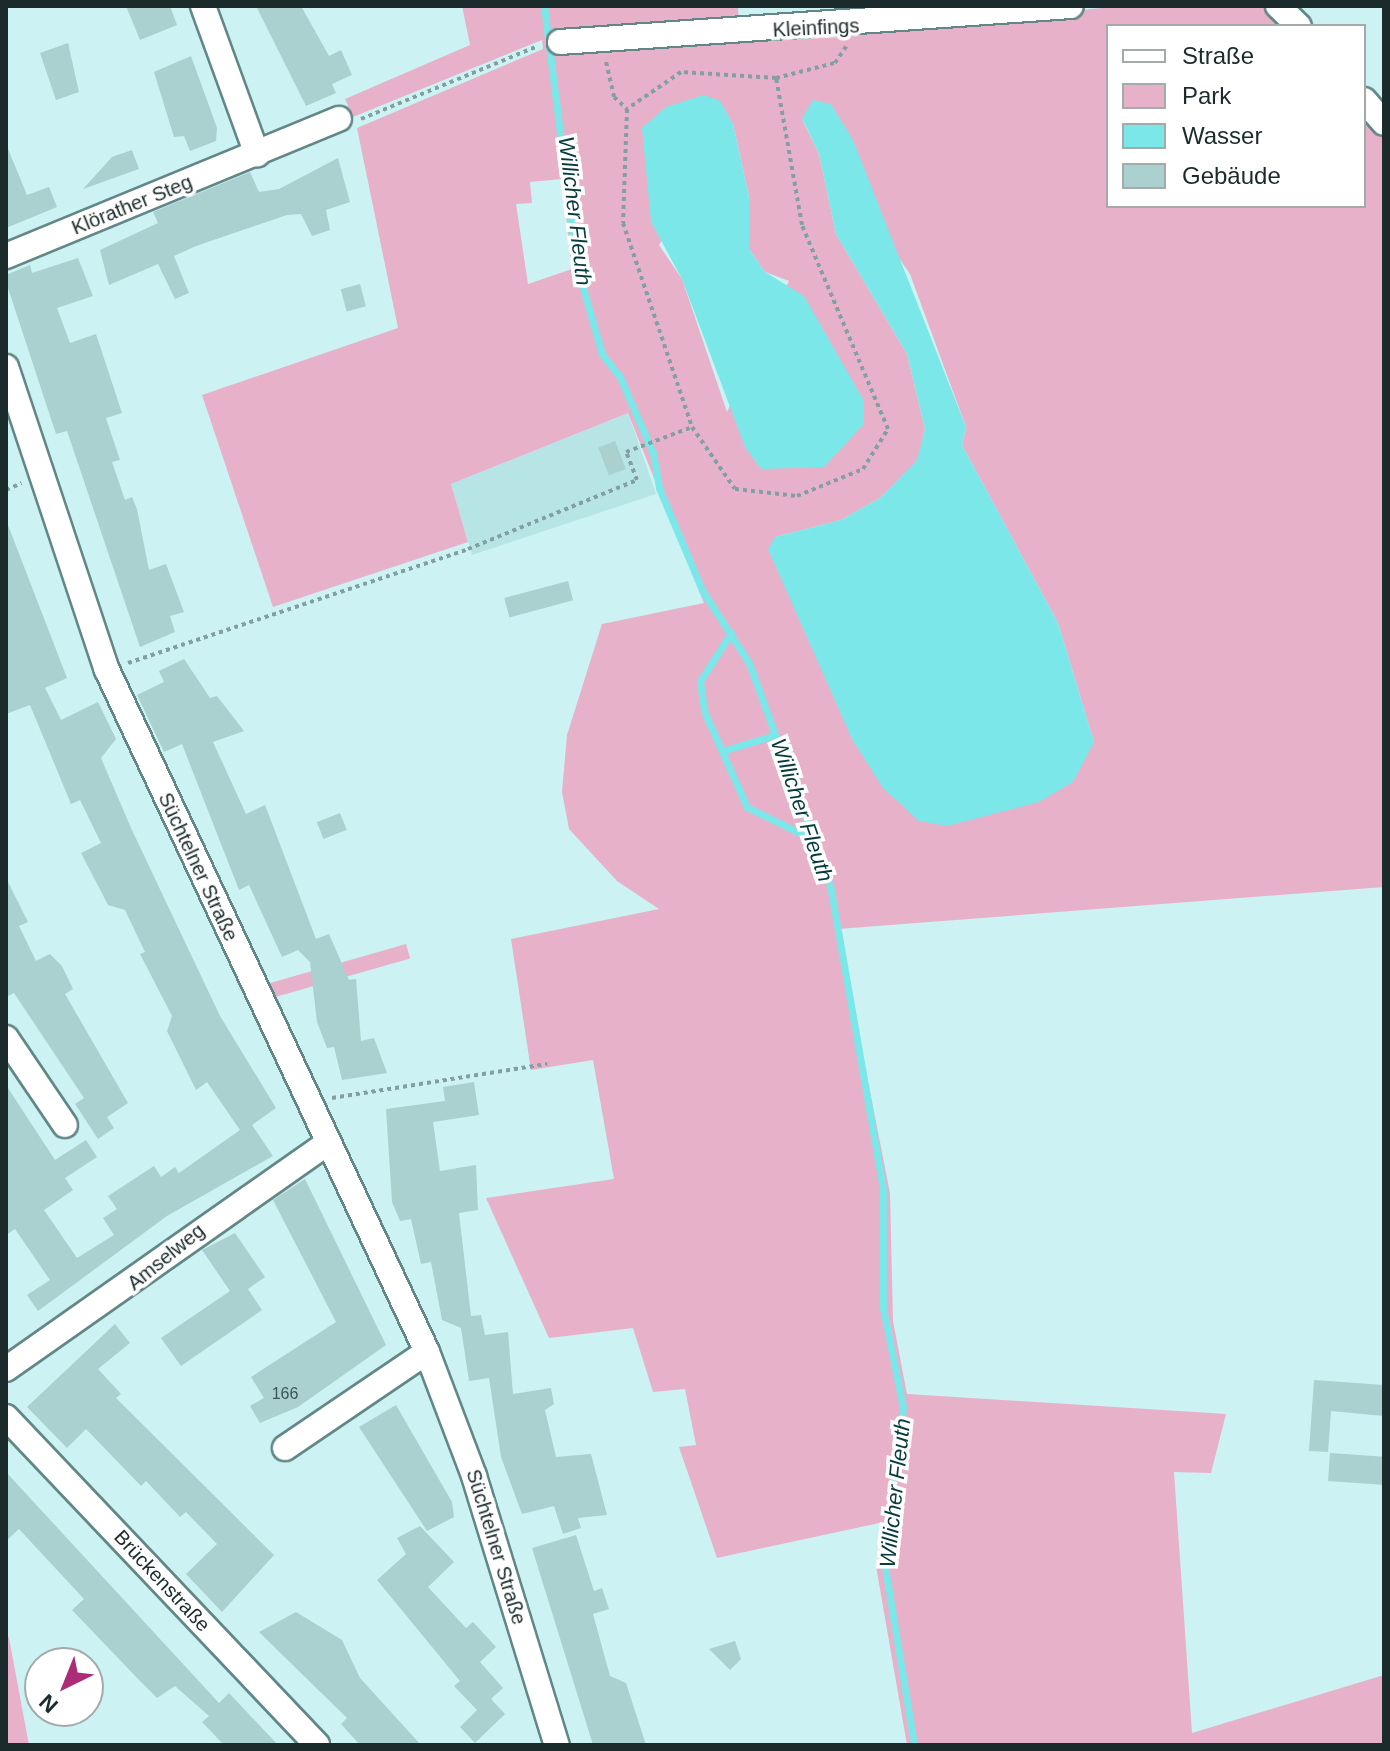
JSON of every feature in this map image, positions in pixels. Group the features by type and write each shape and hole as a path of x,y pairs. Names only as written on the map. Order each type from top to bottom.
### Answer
{"street":[{"path":"203,6 257,154"},
{"name":"Kleinfings","path":"550,44 848,27 1071,6"},
{"path":"1278,6 1297,24"},
{"path":"1366,102 1384,123"},
{"name":"Klörather Steg","path":"6,256 339,119"},
{"name":"Süchtelner Straße","path":"6,367 107,670 325,1145 427,1352 474,1476 557,1745"},
{"path":"6,1038 65,1125"},
{"name":"Amselweg","path":"6,1369 325,1145"},
{"path":"285,1448 427,1352"},
{"name":"Brückenstraße","path":"6,1417 317,1745"}],"path":[{"path":"627,109 681,72 776,78 837,62 848,27"},
{"path":"607,39 614,97 627,109 623,223 692,427 735,489 797,496 863,469 888,429 802,225 776,78"},
{"path":"339,119 357,121 550,44"},
{"path":"107,670 468,549 637,480 626,452 692,427"},
{"path":"306,1102 547,1064"}],"shaded area":[{"path":"628,413 656,494 472,555 451,484"}],"green space":[{"path":"462,6 738,6 739,30 884,30 1121,6 1269,6 1288,24 1106,24 1106,208 1366,208 1366,114 1384,135 1384,887 838,929 890,1193 893,1321 907,1394 1226,1414 1211,1473 1174,1472 1192,1733 1384,1675 1384,1745 907,1745 876,1566 884,1522 717,1558 679,1447 696,1445 685,1389 653,1392 633,1328 549,1338 486,1198 614,1179 593,1060 531,1070 511,939 659,909 617,881 569,829 562,792 567,735 602,624 704,603 628,413 451,484 468,542 273,607 202,395 398,328 357,128 543,49 542,40 353,117 345,99 470,45","holes":["802,119 910,274 966,427 962,445 1058,623 1094,742 852,739 775,537 841,520 880,498 918,460 925,429 907,354 836,234 819,154","733,124 749,197 749,249 765,272 789,281 727,412 682,279 659,245","562,179 572,269 528,284 516,204 532,203 530,182"]},
{"path":"406,944 410,958 273,998 269,983"},
{"path":"6,1634 29,1745 6,1745"}],"water":[{"path":"704,95 720,101 733,124 749,197 749,249 765,272 804,296 864,401 864,424 824,467 761,469 745,447 682,279 651,222 642,128 666,107"},
{"path":"813,100 831,104 853,140 966,427 962,445 1058,623 1094,742 1073,782 1039,802 947,826 919,821 883,788 852,739 768,549 775,537 841,520 880,498 917,460 925,429 907,354 836,234 819,154 802,118"}],"building":[{"path":"126,6 170,6 177,25 140,40"},
{"path":"256,6 301,6 329,56 341,50 352,75 332,84 336,93 306,106"},
{"path":"68,43 79,92 56,100 40,53"},
{"path":"191,56 217,128 216,141 190,151 184,136 174,137 154,72"},
{"path":"6,144 27,195 49,187 57,207 6,228"},
{"path":"132,150 139,169 83,189 112,157"},
{"path":"338,158 350,202 326,210 330,230 312,236 301,214 287,215 196,246 174,256 189,293 175,299 158,264 109,285 100,250 158,223 153,212 250,172 259,192 279,189"},
{"path":"78,258 93,296 57,308 70,343 96,334 122,413 106,418 120,460 112,462 125,500 132,497 137,509 149,570 166,564 184,612 170,616 175,632 140,647 67,431 56,434 6,282 6,275 30,265 32,273"},
{"path":"360,284 366,306 347,311 341,289"},
{"path":"615,441 626,469 609,475 598,447"},
{"path":"6,520 67,678 45,688 61,720 98,702 116,739 101,758 131,828 220,1016 276,1108 252,1125 273,1156 167,1216 38,1311 27,1295 50,1280 15,1229 6,1235 6,1085 55,1160 86,1140 97,1157 65,1178 73,1190 44,1210 77,1258 114,1235 103,1218 117,1209 108,1196 154,1166 161,1177 175,1167 179,1173 240,1130 207,1082 196,1090 167,1031 172,1016 140,954 145,952 125,910 108,905 81,853 101,843 80,800 71,804 30,705 6,714"},
{"path":"568,581 573,600 509,617 504,598"},
{"path":"184,659 210,698 217,696 244,731 213,742 246,814 265,805 316,939 329,934 349,980 356,979 361,1041 374,1038 387,1073 342,1080 334,1047 327,1048 317,1022 310,962 298,950 282,957 249,885 239,890 182,744 164,752 137,695 164,682 159,671"},
{"path":"340,813 347,830 324,839 317,822"},
{"path":"6,878 28,922 19,926 36,961 50,954 62,966 73,989 65,994 128,1103 107,1117 114,1128 98,1139 75,1104 84,1098 14,993 6,997"},
{"path":"474,1082 479,1115 433,1122 440,1171 476,1165 478,1210 459,1213 471,1316 481,1315 485,1335 508,1332 513,1394 551,1388 554,1404 545,1410 556,1457 591,1454 607,1515 578,1518 581,1528 563,1534 554,1506 522,1514 501,1457 489,1378 469,1381 461,1328 442,1320 431,1262 421,1264 411,1219 400,1221 392,1202 386,1109 445,1101 443,1087"},
{"path":"305,1179 386,1345 298,1407 260,1423 250,1406 264,1398 251,1377 336,1322 273,1200"},
{"path":"235,1233 265,1277 248,1289 262,1310 181,1366 161,1338 230,1291 202,1250"},
{"path":"115,1324 130,1343 98,1369 121,1394 116,1398 274,1555 222,1612 186,1574 217,1544 186,1512 180,1517 146,1481 141,1486 86,1429 67,1448 27,1407"},
{"path":"1314,1380 1384,1385 1384,1416 1331,1411 1328,1452 1309,1451"},
{"path":"396,1405 452,1502 454,1517 427,1531 359,1427"},
{"path":"1330,1453 1384,1457 1382,1485 1328,1481"},
{"path":"6,1472 219,1703 229,1693 278,1745 224,1745 202,1722 209,1716 175,1686 157,1698 141,1682 72,1610 84,1599 19,1529 6,1541"},
{"path":"420,1526 454,1562 428,1587 466,1628 473,1622 496,1647 480,1662 503,1688 491,1699 505,1714 475,1743 460,1727 477,1710 454,1686 460,1681 377,1580 406,1554 397,1538"},
{"path":"576,1535 594,1591 602,1588 609,1609 593,1614 610,1676 626,1683 646,1745 593,1745 532,1548"},
{"path":"296,1612 342,1640 360,1678 421,1745 360,1745 341,1724 347,1718 259,1632"},
{"path":"735,1641 741,1659 730,1670 709,1649"}],"waterway":[{"name":"Willicher Fleuth","path":"544,6 577,267 602,354 620,377 653,453 659,488 702,590 749,663 830,885 883,1188 883,1308 903,1407 884,1561 914,1745"},
{"path":"731,633 700,681 704,711 747,807 812,839"},
{"path":"722,751 775,735"}]}
